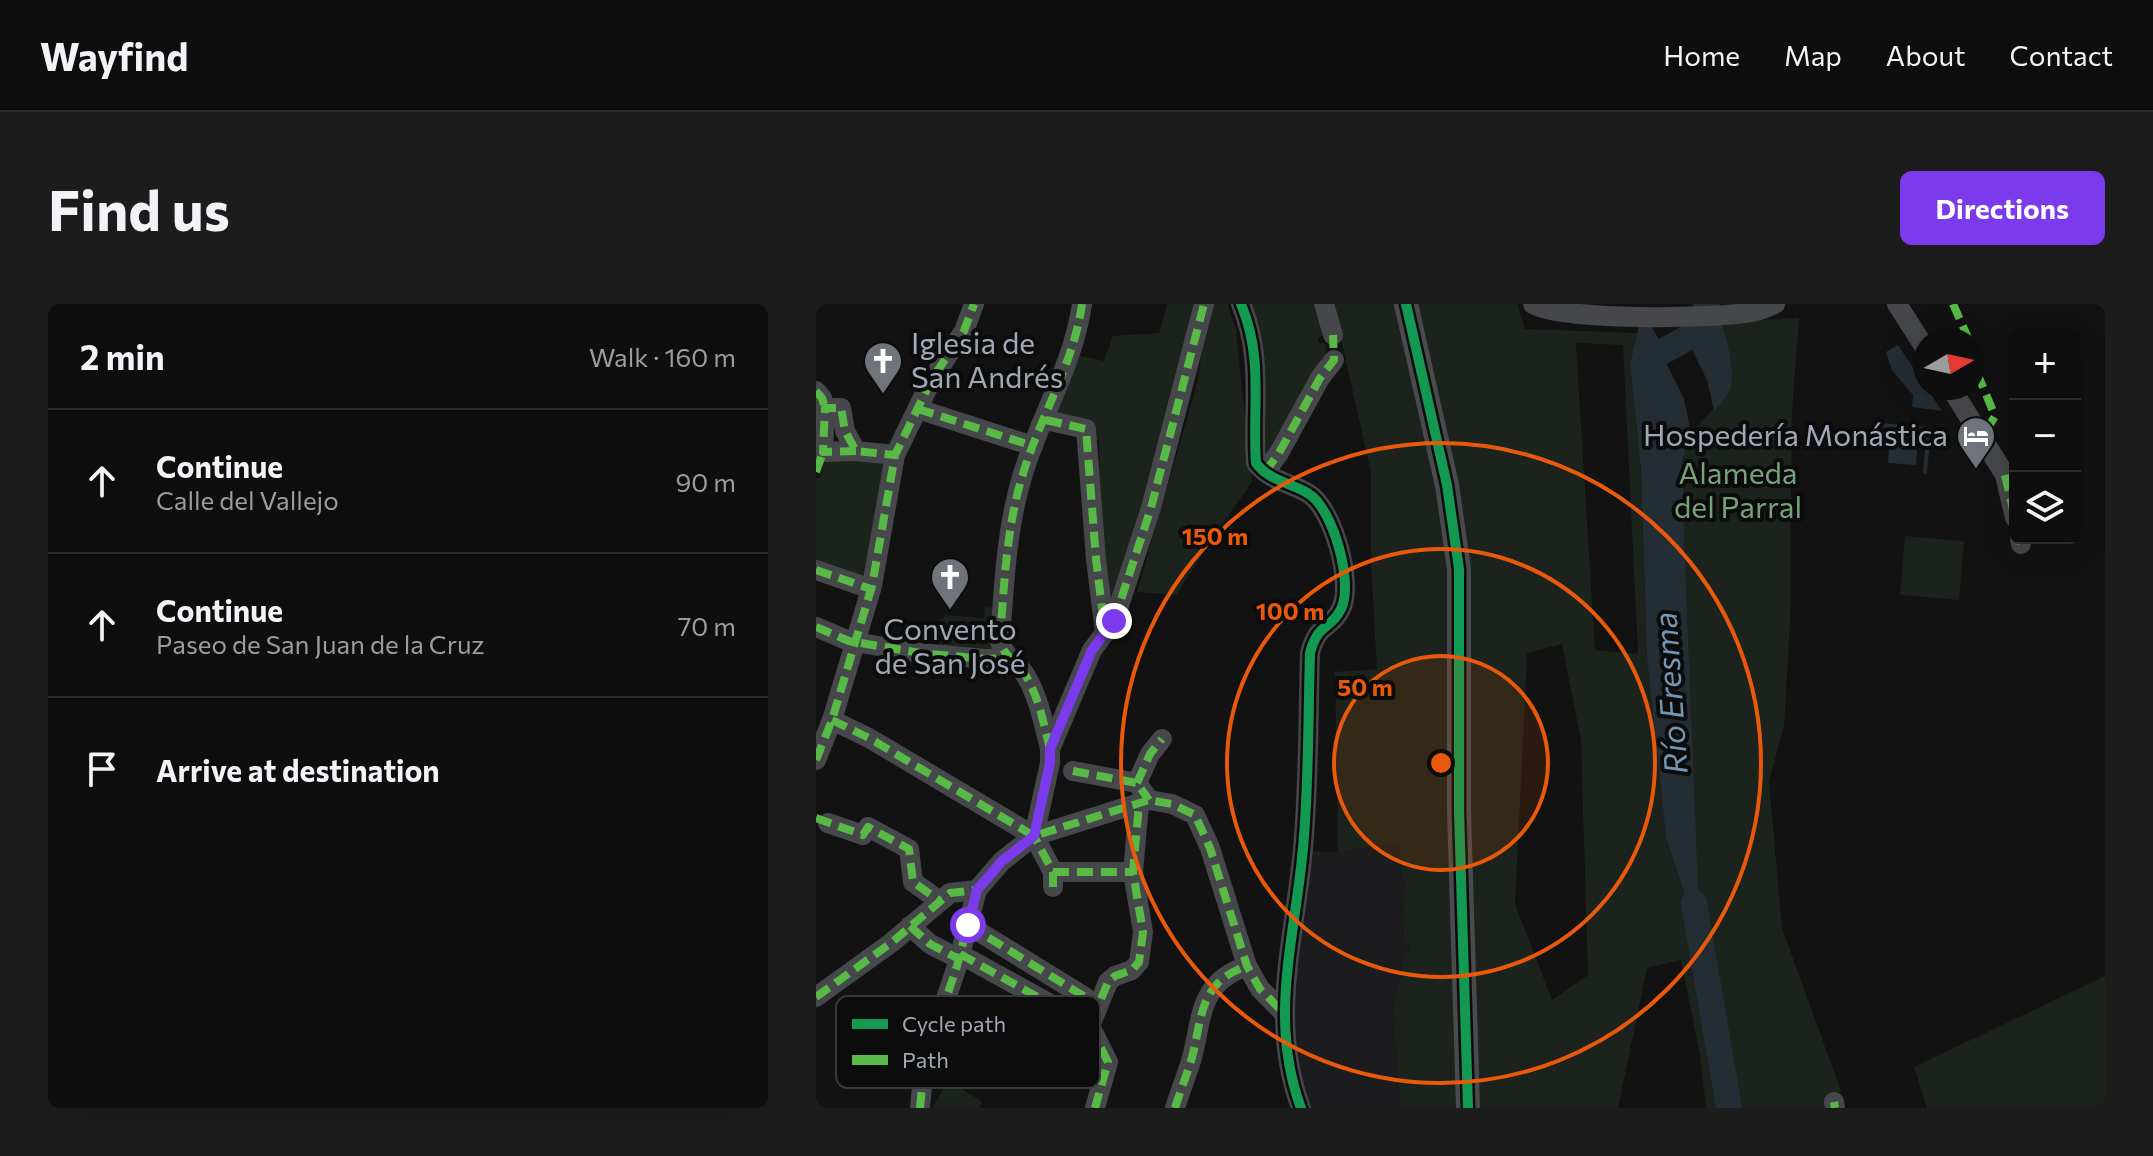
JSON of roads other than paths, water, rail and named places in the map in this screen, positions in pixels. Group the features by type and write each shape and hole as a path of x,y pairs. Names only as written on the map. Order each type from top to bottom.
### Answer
{"main road":[{"path":"1406,304 1447,485 1458,553 1459,811 1468,1108"}],"street":[{"path":"818,752 832,720 871,589 899,446 932,379 964,331 974,304"},
{"path":"1050,756 1033,689 1021,668 1004,650 1007,558 1021,479 1075,340 1082,304"},
{"path":"1133,872 1053,880 1034,836 1050,756 1092,650 1114,621 1151,508 1204,304"},
{"path":"1241,304 1257,365 1256,463 1265,472 1309,493 1327,513 1342,561 1345,590 1340,612 1318,631 1310,653 1303,847 1283,1012 1288,1064 1301,1108"},
{"path":"1324,304 1333,335"},
{"path":"1533,304 1560,312 1639,316 1754,312 1775,304"},
{"path":"1897,304 1913,329"},
{"path":"1265,472 1279,453 1320,378 1334,360"},
{"path":"856,451 845,431 841,408 820,399 820,462 856,451 899,446"},
{"path":"1958,400 2005,475 2009,492"},
{"path":"918,409 1033,446"},
{"path":"1046,420 1086,429 1105,633"},
{"path":"816,570 871,589"},
{"path":"816,627 856,642 972,658 1004,650"},
{"path":"832,720 869,738 1034,836"},
{"path":"1100,1002 1108,982 1132,970 1139,962 1143,932 1133,872 1150,754 1162,739"},
{"path":"1073,771 1172,804 1195,815 1210,848 1247,966 1260,989 1283,1012"},
{"path":"947,996 977,890 1002,861 1034,836 1142,796"},
{"path":"828,823 863,835 868,827 909,849 913,882 940,901"},
{"path":"816,997 953,891 977,890"},
{"path":"968,925 1084,996"},
{"path":"910,926 930,944 960,956 1034,996"},
{"path":"1175,1108 1191,1061 1203,1006 1228,972 1247,966"},
{"path":"1095,1108 1108,1066 1100,1044"},
{"path":"920,1108 922,1088"}],"water":[{"path":"1693,304 1718,304 1731,357 1730,389 1714,411 1707,380 1683,331 1691,323"},
{"path":"1650,324 1667,354 1663,357 1684,399 1691,433 1683,459 1684,536 1700,939 1666,838 1647,657 1641,471 1630,364 1639,325"},
{"path":"1898,345 1913,368 1913,395 1892,370 1886,352"},
{"path":"1913,395 1913,400 1935,400 1942,411 1912,407"},
{"path":"1890,435 1918,436 1916,465 1888,463"}],"waterway":[{"name":"Río Eresma","path":"1648,374 1650,360 1654,356 1696,331 1707,304"},
{"path":"1880,425 1929,429 1925,472"},
{"name":"Río Eresma","path":"1694,903 1729,1108"}],"place":[{"name":"Iglesia de San Andrés","path":"883,395"},
{"name":"Hospedería Monástica","path":"1976,470"},
{"name":"Convento de San José","path":"950,611"}],"park label":[{"name":"Alameda del Parral","path":"1738,491"}]}
